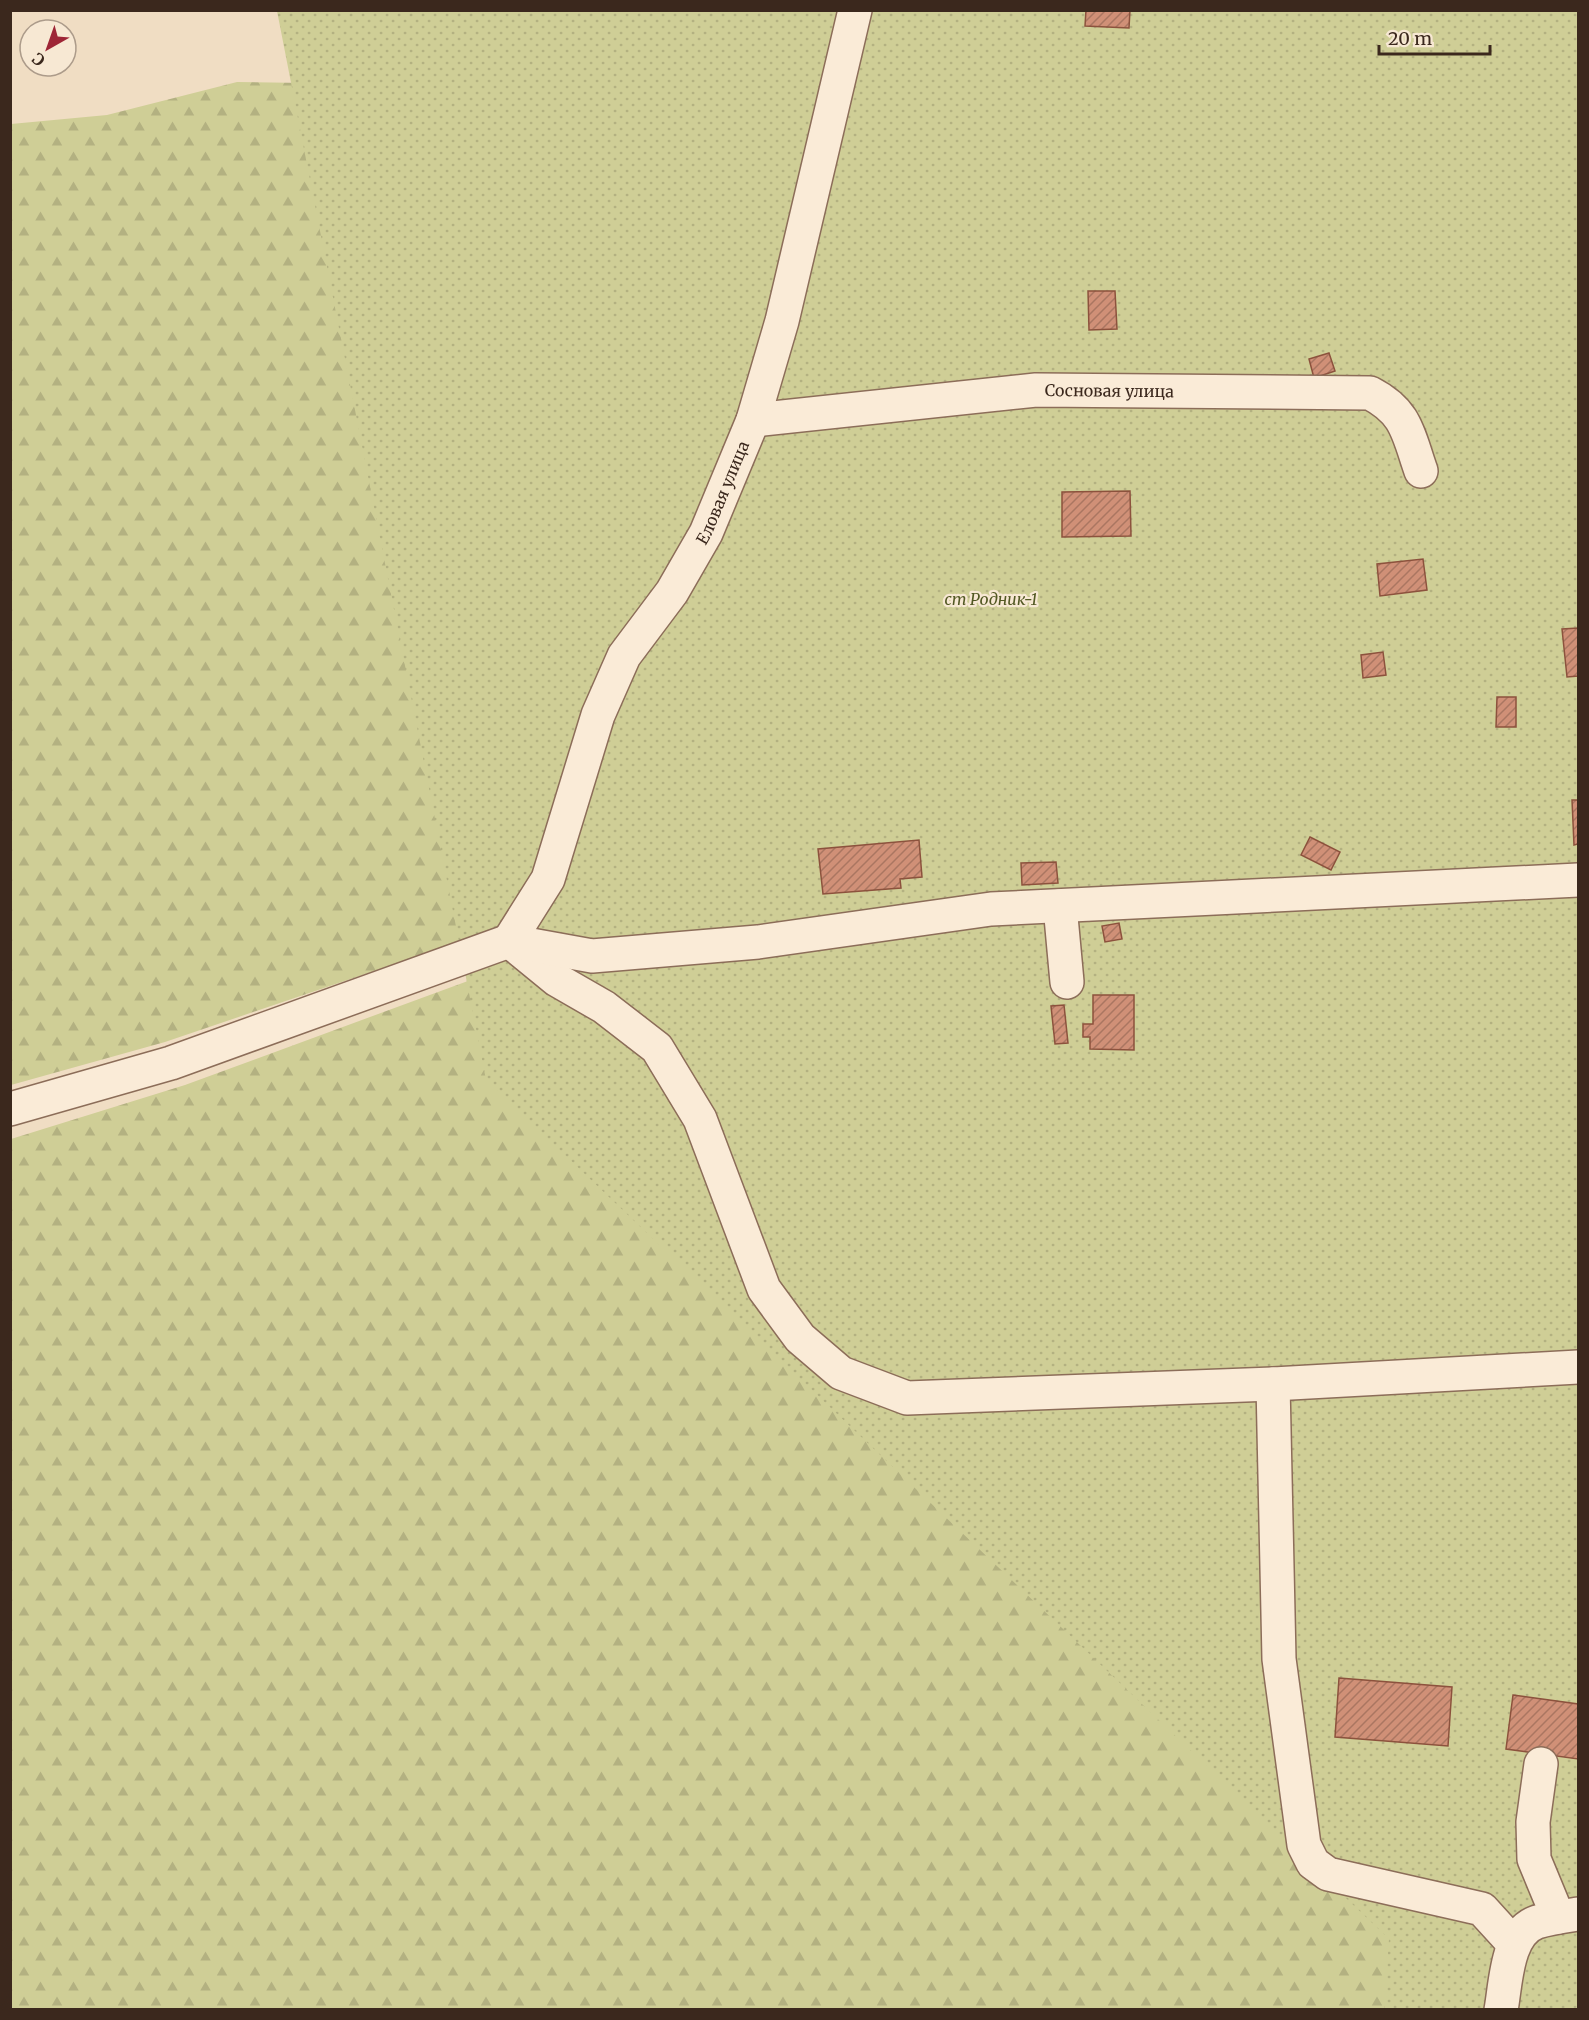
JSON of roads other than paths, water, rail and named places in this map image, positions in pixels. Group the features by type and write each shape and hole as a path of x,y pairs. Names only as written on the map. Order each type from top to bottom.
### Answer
{"street":[{"name":"Еловая улица","path":"509,941 548,879 598,715 624,656 672,592 706,533 753,420 782,321 855,10"},
{"name":"Сосновая улица","path":"753,420 1036,390 1370,393 1390,403 1402,418 1421,471"},
{"path":"10,1109 171,1063 509,941 592,956 758,942 991,909 1578,880"},
{"path":"1060,906 1067,982"},
{"path":"509,941 557,980 604,1007 657,1048 700,1119 764,1289 801,1338 841,1373 907,1398 1273,1384 1578,1367"},
{"path":"1273,1384 1279,1659 1304,1845 1312,1863 1328,1874 1482,1910 1514,1944"},
{"path":"1501,2010 1514,1944 1522,1932 1535,1923 1568,1916 1534,1859 1533,1822 1541,1764"}],"park label":[{"name":"ст Родник-1","path":"991,599"}]}
